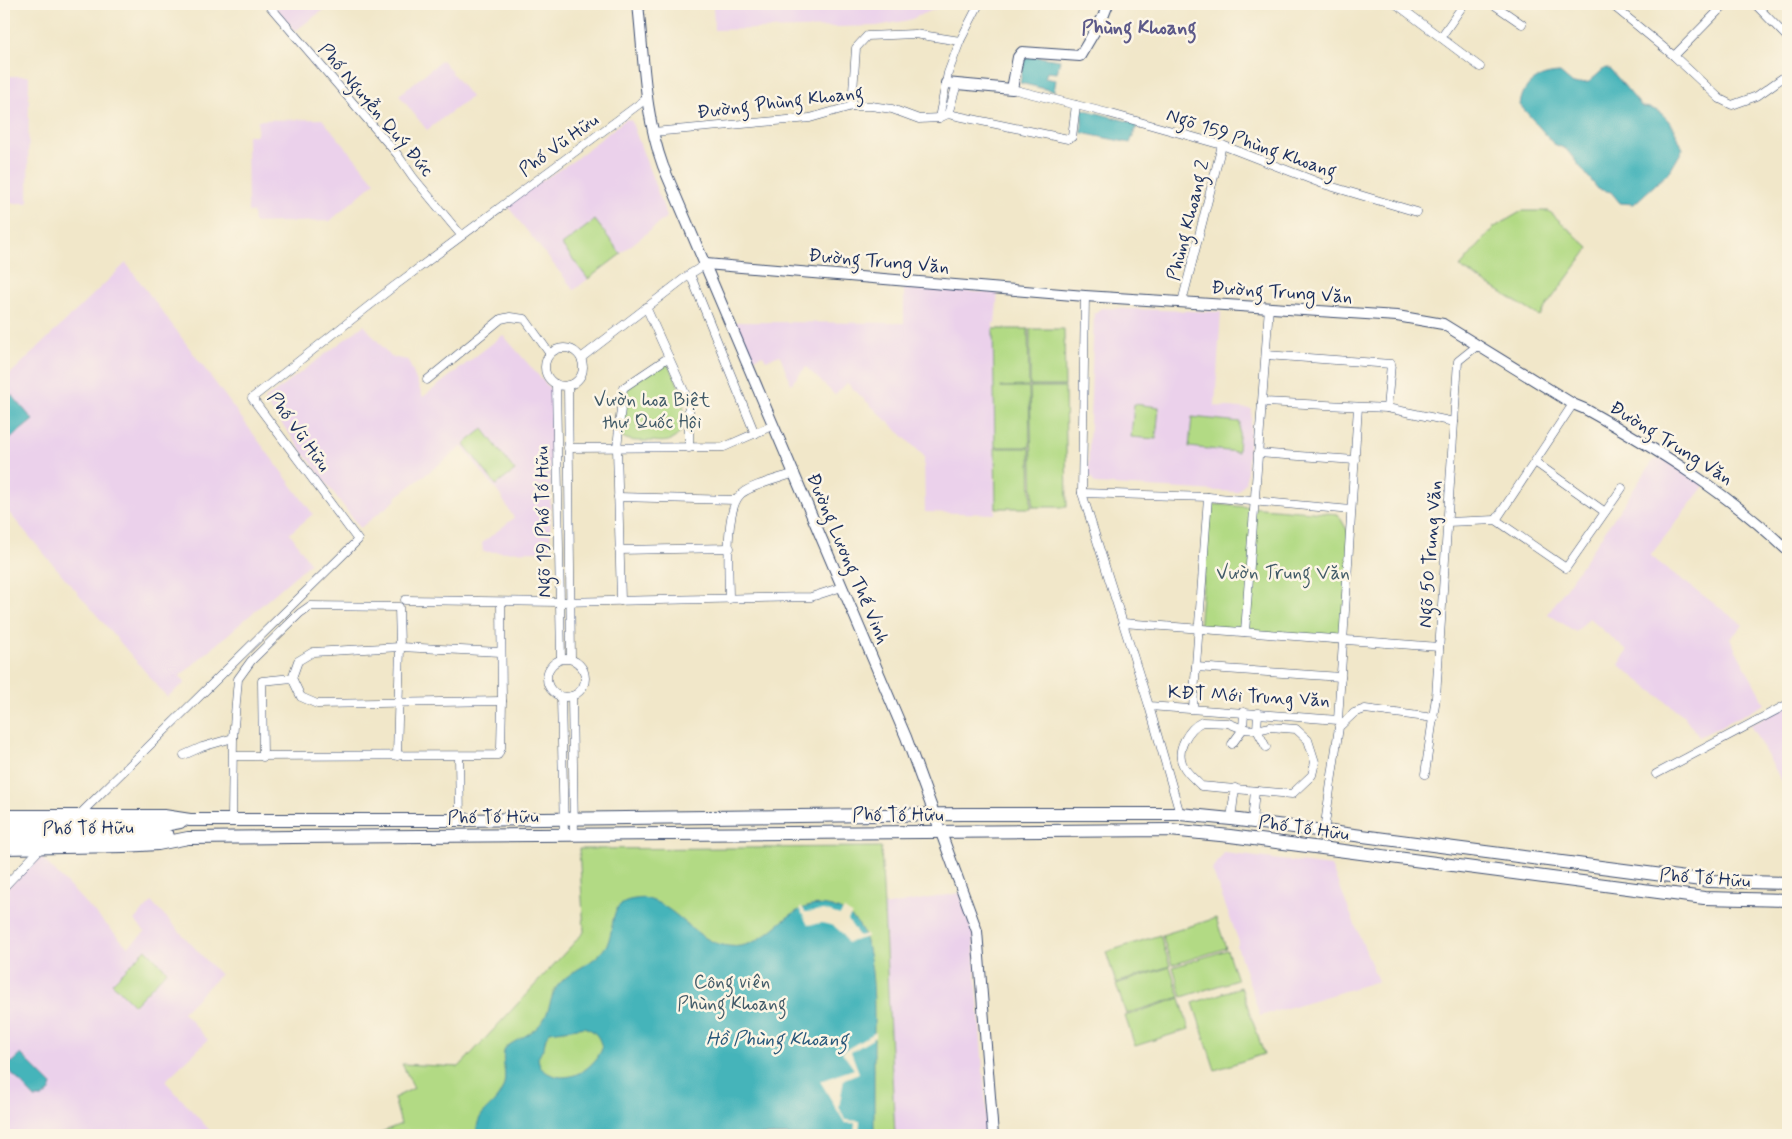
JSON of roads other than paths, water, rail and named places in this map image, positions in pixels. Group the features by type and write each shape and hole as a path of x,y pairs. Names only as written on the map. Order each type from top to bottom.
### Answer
{"main road":[{"name":"Phố Tố Hữu","path":"4,816 164,816 190,820 460,820 935,814 1180,814 1709,881 1788,883"},
{"path":"4,827 164,825 190,820"},
{"name":"Phố Tố Hữu","path":"4,848 124,846 158,844 188,838 1170,830 1324,848 1648,892 1704,898 1788,900"},
{"path":"1324,848 1326,831"},
{"path":"4,837 165,836 188,838"},
{"path":"1648,892 1649,874"},
{"path":"1788,887 1788,894"}],"street":[{"name":"Phố Nguyễn Quý Đức","path":"268,4 397,154 413,177 462,236"},
{"name":"Đường Lương Thế Vinh","path":"638,4 646,99 663,166 906,737 977,931 980,948 993,1135"},
{"path":"951,84 1012,90 1076,105 1072,137 1068,139 948,114 951,84 960,41 979,4"},
{"path":"1012,90 1018,56 1022,52 1080,56 1103,17 1108,4"},
{"path":"1396,4 1480,66"},
{"path":"1441,37 1464,4"},
{"path":"1492,4 1522,24"},
{"path":"1611,4 1674,56 1720,99 1732,105 1758,96 1788,74"},
{"path":"1674,56 1725,4"},
{"path":"1754,4 1788,38"},
{"path":"852,106 856,48 867,36 915,34 960,41"},
{"path":"939,118 951,84"},
{"name":"Phố Vũ Hữu","path":"77,817 358,540 252,398 462,236 646,99"},
{"name":"Ngõ 159 Phùng Khoang","path":"1076,105 1222,145 1323,184 1417,212"},
{"name":"Đường Phùng Khoang","path":"653,132 810,118 852,106 892,109 919,119 939,118 948,114"},
{"name":"Phùng Khoang 2","path":"1182,302 1222,145"},
{"path":"581,358 646,307 706,264"},
{"name":"Đường Trung Văn","path":"706,264 1085,296 1397,316 1443,324 1573,404 1640,440 1700,479 1738,506 1788,551"},
{"path":"690,274 755,434"},
{"path":"1085,296 1082,493 1149,706 1180,814"},
{"path":"646,307 689,402 689,448"},
{"path":"1245,632 1269,308"},
{"path":"427,380 501,319 510,317 525,319 550,354"},
{"name":"Ngõ 50 Trung Văn","path":"1425,774 1434,718 1458,361 1478,345"},
{"path":"563,348 570,348 581,358 582,372 577,381 568,385 556,384 546,374 546,360 550,354 563,348"},
{"path":"1266,355 1392,364 1387,408"},
{"path":"621,601 617,448 623,388 669,357"},
{"name":"Ngõ 19 Phố Tố Hữu","path":"556,384 561,659"},
{"name":"Ngõ 19 Phố Tố Hữu","path":"568,385 570,659"},
{"path":"1262,402 1387,408 1454,422"},
{"path":"1496,520 1573,404"},
{"name":"KĐT Mới Trung Văn","path":"1149,706 1338,720 1358,407"},
{"path":"568,448 724,448 774,425"},
{"path":"1258,453 1355,460"},
{"path":"1535,462 1605,512"},
{"path":"729,598 731,517 735,500 742,492 795,473"},
{"path":"1447,522 1496,520 1566,568 1622,488"},
{"path":"1082,493 1208,497 1254,503 1351,510"},
{"path":"618,497 735,500"},
{"path":"1193,708 1208,497"},
{"path":"619,550 730,548"},
{"path":"405,600 570,602 811,597 842,587"},
{"path":"234,756 498,755 501,748 502,701 501,602"},
{"path":"232,819 236,687 243,671 300,613 310,606 399,607 400,647 397,756"},
{"path":"1123,623 1439,647"},
{"path":"502,652 400,647 313,652 298,662 292,678 301,697 317,704 502,701"},
{"path":"561,659 570,659 581,666 586,677 582,689 572,696 561,696 550,689 547,679 552,664 561,659"},
{"name":"KĐT Mới Trung Văn","path":"1196,668 1341,677"},
{"path":"263,756 262,682 292,678"},
{"path":"561,696 569,819"},
{"path":"569,834 572,696"},
{"path":"1656,774 1788,704"},
{"path":"1326,831 1339,727 1346,719 1365,709 1434,718"},
{"path":"1232,744 1243,729 1244,712"},
{"path":"1258,713 1257,730 1266,747"},
{"path":"1202,722 1228,723 1243,729 1257,730 1270,727 1296,729 1308,740 1315,762 1312,775 1292,794 1201,786 1182,765 1181,753 1185,738 1195,726 1202,722"},
{"path":"184,755 202,747 233,738"},
{"path":"459,756 460,820"},
{"path":"1231,819 1235,788"},
{"path":"1252,822 1256,790"},
{"path":"4,887 43,847"}],"water":[{"path":"1025,55 1060,60 1057,73 1047,72 1045,78 1056,80 1054,91 1020,83"},
{"path":"1605,68 1611,70 1642,107 1651,108 1664,115 1673,127 1683,149 1670,171 1634,204 1620,203 1611,192 1598,189 1566,149 1554,144 1520,105 1528,85 1538,78 1560,73 1573,84 1589,82"},
{"path":"1082,109 1138,124 1130,143 1082,133"},
{"path":"12,395 33,420 4,444 4,402"},
{"name":"Hồ Phùng Khoang","path":"643,898 666,907 705,938 728,946 741,946 752,943 790,915 811,906 819,905 835,908 856,921 861,928 868,947 873,985 874,1135 477,1135 479,1120 498,1097 504,1085 503,1058 505,1048 531,1032 540,1024 546,1015 554,992 559,984 596,958 606,946 615,913 621,904 629,900","holes":["585,1027 597,1035 602,1049 591,1065 575,1075 566,1077 548,1073 540,1067 538,1058 544,1047 546,1037 550,1032"]},
{"path":"21,1054 52,1085 50,1091 42,1098 35,1098 6,1067"}],"district":[{"name":"Phùng Khoang","path":"1139,27"}],"park label":[{"name":"Vườn hoa Biệt thự Quốc Hội","path":"652,410"},
{"name":"Vườn Trung Văn","path":"1283,572"},
{"name":"Công viên Phùng Khoang","path":"732,992"}]}
